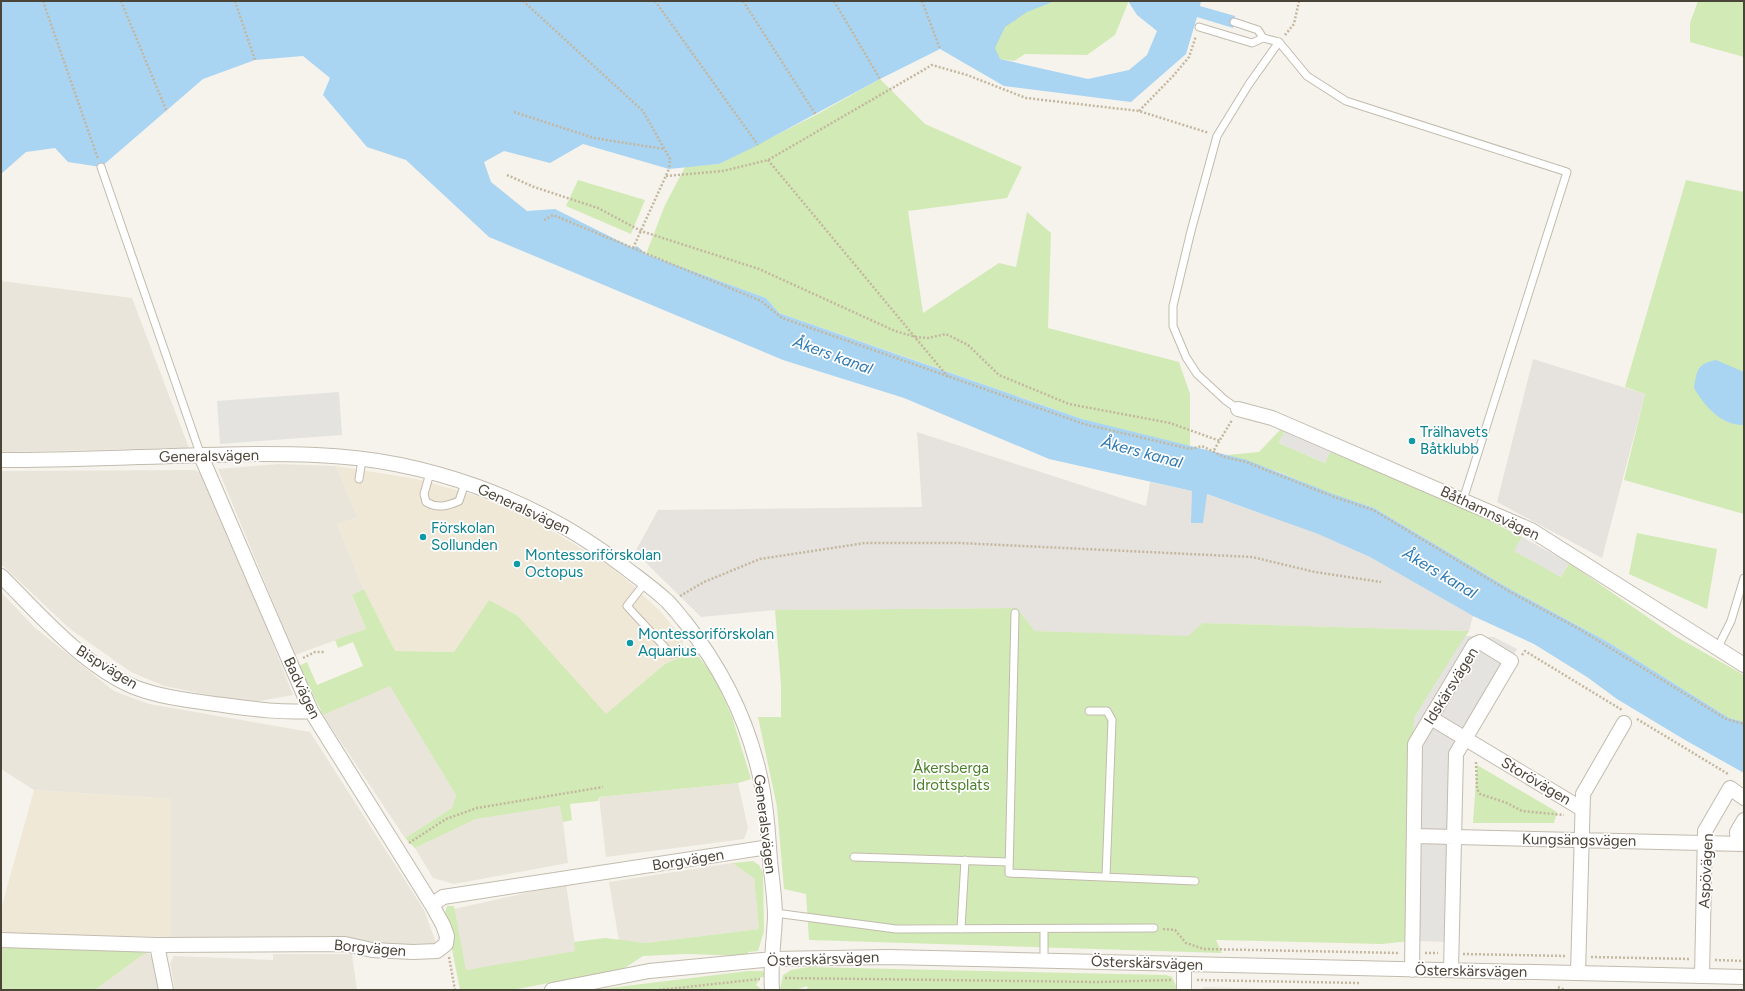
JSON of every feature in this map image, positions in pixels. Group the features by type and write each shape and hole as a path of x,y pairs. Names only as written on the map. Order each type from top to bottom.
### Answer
{"street":[{"name":"Båthamnsvägen","path":"1238,409 1272,418 1531,530 1635,597 1744,664"},
{"name":"Generalsvägen","path":"1,460 318,455 362,460 430,473 465,483 516,502 554,520 594,544 668,602 705,649 719,671 736,704 750,740 762,786 775,913 774,959 771,984"},
{"name":"Badvägen","path":"201,456 311,711 432,904"},
{"name":"Bispvägen","path":"1,576 71,644 102,668 133,686 184,700 286,713 311,711"},
{"name":"Idskärsvägen","path":"1412,970 1415,836 1415,744 1474,645 1480,642 1511,661 1468,745 1456,754 1451,970"},
{"name":"Storövägen","path":"1431,718 1468,745 1582,812 1578,973"},
{"path":"1582,812 1583,794 1624,723"},
{"name":"Aspövägen","path":"1702,976 1706,842 1705,831 1730,788 1744,798"},
{"name":"Aspövägen","path":"1741,844 1738,832 1744,820"},
{"name":"Kungsängsvägen","path":"1415,836 1741,844"},
{"name":"Borgvägen","path":"432,904 443,897 769,847"},
{"path":"432,904 447,936 444,947"},
{"name":"Borgvägen","path":"1,940 157,945 345,944 372,950 413,952 437,951 444,947"},
{"path":"157,945 166,990"},
{"name":"Österskärsvägen","path":"552,990 649,970 774,959 889,957 1744,977"},
{"path":"1184,964 1184,985"}],"lane":[{"path":"1234,22 1258,30 1263,38"},
{"path":"1199,27 1252,43 1263,38 1279,42 1307,76 1346,101 1568,172 1463,500"},
{"path":"1238,409 1225,400 1197,374 1180,348 1173,326 1173,306 1176,288 1218,136 1249,84 1279,42"},
{"path":"101,167 201,456"},
{"path":"359,479 362,460"},
{"path":"430,473 424,494 426,502 431,505 447,506 459,501 465,483"},
{"path":"1718,647 1731,621 1744,578"},
{"path":"645,583 627,606 666,649 671,654 705,649"},
{"path":"1015,613 1009,873 1194,881"},
{"path":"1089,711 1107,711 1112,720 1106,877"},
{"path":"854,857 1009,862"},
{"path":"961,929 965,860"},
{"path":"775,913 896,929 1154,928"},
{"path":"1044,929 1044,960"}],"path":[{"path":"43,1 101,167"},
{"path":"121,1 167,112"},
{"path":"235,1 255,60"},
{"path":"523,1 643,111 670,158 669,169 633,248"},
{"path":"655,1 758,145"},
{"path":"743,1 816,115"},
{"path":"834,1 880,79"},
{"path":"922,1 940,49"},
{"path":"1279,42 1294,24 1299,1"},
{"path":"1139,111 1174,75 1189,56 1199,27"},
{"path":"666,176 723,171 768,160 932,65 967,75 1026,98 1139,111 1218,136"},
{"path":"514,112 594,138 664,149"},
{"path":"768,160 948,377"},
{"path":"507,175 534,187 598,208 641,230 758,269 895,331 916,337 928,338 946,334 968,344 1000,375 1069,404 1170,423 1220,441"},
{"path":"544,220 553,215 761,301 782,318 948,377 1084,424 1190,449 1202,446 1214,450 1224,457 1246,462 1334,498 1373,510 1510,592 1579,629 1726,719 1744,724"},
{"path":"1214,450 1238,409"},
{"path":"668,602 704,582 760,559 865,543 960,543 1252,557 1315,572 1381,582"},
{"path":"1521,657 1525,651"},
{"path":"291,664 315,652 325,652"},
{"path":"1468,745 1476,761 1477,790 1480,794 1508,803 1522,811 1582,812"},
{"path":"398,850 446,819 478,808 603,787"},
{"path":"444,947 449,956 455,990"},
{"path":"659,990 771,984 1098,982 1184,985 1362,983"},
{"path":"1554,986 1567,986"}],"shaded area":[{"path":"1,281 132,298 189,448 1,452"},
{"path":"1533,359 1645,394 1602,558 1497,502"},
{"path":"339,392 342,435 220,444 217,401"},
{"path":"917,432 1146,506 1150,482 1192,491 1192,523 1203,523 1206,494 1318,534 1370,557 1473,616 1469,631 1203,623 1188,637 1035,631 1017,608 775,610 701,617 635,552 658,510 922,507"},
{"path":"1284,432 1330,452 1325,463 1279,443"},
{"path":"278,464 336,466 358,518 337,524 364,589 352,596 366,629 295,655 218,469"},
{"path":"336,466 417,479 477,496 526,516 611,567 628,581 661,612 683,639 683,656 665,664 606,715 518,616 489,600 454,652 395,651 364,589 337,524 358,518"},
{"path":"195,470 208,478 293,695 248,703 164,686 131,672 70,629 1,564 1,471"},
{"path":"1522,537 1569,563 1561,577 1514,551"},
{"path":"1,592 34,627 114,691 149,704 310,732 424,910 438,948 171,937 171,799 34,790 1,769"},
{"path":"1465,636 1494,637 1517,649 1457,770 1452,942 1410,941 1414,718"},
{"path":"390,685 456,795 452,808 405,838 323,715"},
{"path":"738,783 748,828 744,839 606,857 599,797"},
{"path":"34,790 171,799 171,937 2,933 1,909"},
{"path":"561,806 568,863 454,884 433,878 415,848 476,819"},
{"path":"732,863 754,878 759,929 646,943 619,941 609,882"},
{"path":"566,884 576,951 466,970 454,909"},
{"path":"148,953 154,959 160,990 95,990 141,956"},
{"path":"273,954 352,954 357,990 175,990 170,963 174,956 273,960"},
{"path":"1203,987 1312,990 1203,990"}],"green space":[{"path":"985,1 1128,1 1128,3 1115,35 1087,55 1025,54 1014,61 1000,59 988,49"},
{"path":"1698,1 1744,1 1744,57 1690,42 1690,23"},
{"path":"880,79 925,124 1022,167 1007,198 908,211 923,313 999,263 1016,267 1027,212 1051,233 1048,328 1179,362 1190,394 1190,447 1082,419 779,313 766,298 646,254 665,205 685,167 719,164 816,115"},
{"path":"578,180 645,200 631,234 566,206"},
{"path":"1686,180 1744,192 1744,514 1624,480 1645,394 1625,387"},
{"path":"1280,430 1284,432 1279,443 1325,463 1330,452 1431,492 1522,537 1515,550 1561,577 1569,563 1675,636 1744,675 1744,722 1729,718 1608,642 1510,589 1374,508 1333,495 1279,472 1227,455 1259,452"},
{"path":"1637,533 1717,549 1707,609 1629,574"},
{"path":"364,589 395,651 454,652 489,600 518,616 606,714 665,664 683,656 699,657 715,678 732,717 751,779 738,783 599,797 598,801 570,804 572,820 563,822 560,806 476,819 415,848 405,838 452,808 456,795 390,686 323,715 299,666 307,662 317,685 363,666 353,642 338,648 335,640 366,629 352,595"},
{"name":"Åkersberga Idrottsplats","path":"1017,608 1035,631 1188,636 1203,623 1469,631 1414,718 1410,941 1382,944 1216,940 1222,953 809,940 806,894 784,889 777,807 758,717 781,717 781,685 775,610"},
{"path":"1477,765 1557,812 1554,823 1473,823"},
{"path":"753,861 759,865 763,872 764,931 758,951 748,952 748,956 685,954 643,956 623,969 512,990 460,990 445,913 447,906 454,906 466,970 575,951 574,942 605,938 646,943 759,929 754,878 732,863"},
{"path":"1,947 119,950 148,953 141,956 95,990 1,990"},
{"path":"809,967 1166,975 1172,977 1178,990 808,990 807,986 795,990 780,990 783,975 791,970"},
{"path":"748,971 762,971 767,974 767,977 761,977 756,985 762,990 593,990"}],"water":[{"name":"Åkers kanal","path":"1,1 1055,1 1027,12 1005,27 995,48 1000,59 1088,79 1129,70 1147,55 1157,31 1137,15 1128,1 1201,1 1200,6 1235,16 1233,28 1197,17 1186,54 1131,102 1004,86 940,49 719,164 669,169 583,144 550,163 504,151 484,162 491,182 527,211 555,209 633,248 637,246 646,254 766,298 779,313 1082,419 1247,460 1333,494 1374,508 1510,589 1608,642 1729,718 1744,722 1744,773 1617,699 1587,677 1534,644 1473,616 1370,557 1318,534 1207,494 1203,523 1191,523 1192,491 1049,459 904,398 783,360 489,237 406,160 367,147 323,95 330,78 303,56 255,60 203,79 101,167 68,162 55,148 26,152 1,174"},
{"path":"1716,360 1744,372 1744,425 1728,422 1714,413 1694,388 1697,372 1701,366"}],"place":[{"name":"Trälhavets Båtklubb","path":"1412,441"},
{"name":"Förskolan Sollunden","path":"423,537"},
{"name":"Montessoriförskolan Octopus","path":"517,564"},
{"name":"Montessoriförskolan Aquarius","path":"630,643"}]}
